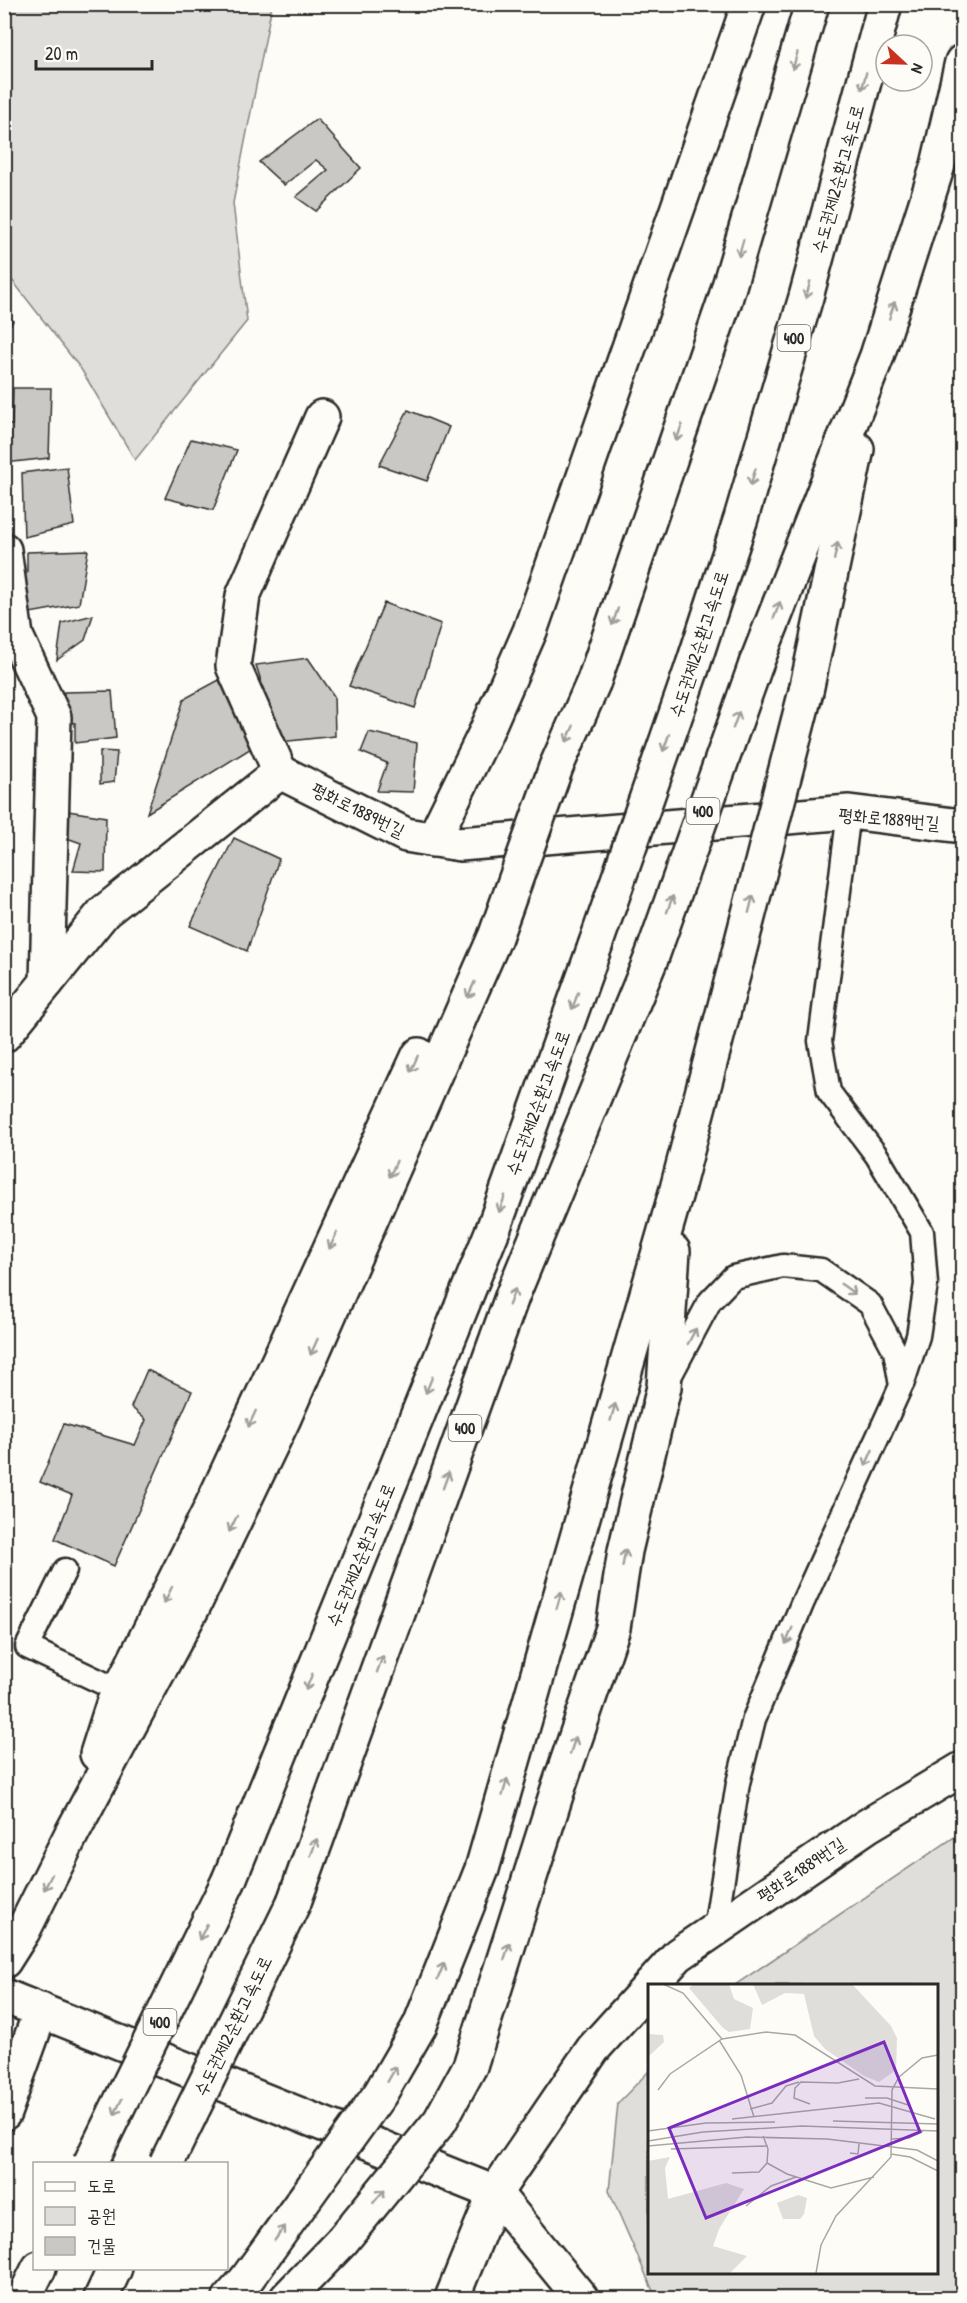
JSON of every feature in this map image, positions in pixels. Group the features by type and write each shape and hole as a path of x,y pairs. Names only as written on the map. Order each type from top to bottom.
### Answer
{"main road":[{"path":"433,840 485,734 530,631 749,4"},
{"path":"4,1961 23,1931 72,1833 193,1607 283,1420 488,926 594,681 725,300 812,4"},
{"name":"수도권제2순환고속도로","path":"90,2162 229,1880 494,1227 692,668 741,518 806,297 885,4"},
{"name":"수도권제2순환고속도로","path":"166,2162 294,1902 513,1294 651,959 756,664 877,356 938,165 963,62"},
{"path":"238,2289 380,2094 420,2025 482,1869 677,1189 737,960 806,691 877,356"},
{"path":"4,1035 104,912 280,772 233,666 243,596 322,417"},
{"path":"4,550 16,636 54,717 47,982"},
{"name":"평화로1889번길","path":"280,772 406,835 460,844 849,812 963,826"},
{"path":"72,1833 113,1704 209,1512 488,926"},
{"path":"287,2298 342,2241 440,2121 470,2067 557,1792 613,1628 625,1551 664,1388 677,1189"},
{"name":"평화로1889번길","path":"652,1984 678,1955 715,1929 867,1826 963,1769"},
{"name":"평화로1889번길","path":"452,2298 495,2193 593,2049 648,1988"},
{"path":"4,1996 495,2193 581,2298"},
{"path":"4,2113 41,2010"},
{"path":"24,2298 38,2270"},
{"path":"100,2298 114,2270"}],"lane":[{"path":"715,1929 738,1783 754,1719 802,1604 902,1386 918,1336 926,1284 922,1232 877,1156 829,1092 820,1041 849,812"},
{"path":"664,1388 710,1301 733,1277 783,1266 821,1270 870,1304 896,1351 902,1386"},
{"path":"65,1570 27,1647 120,1691"}],"green space":[{"path":"5,4 272,5 233,203 247,321 135,460 81,369 5,271"},
{"path":"962,1832 962,2298 656,2298 609,2191 618,2103 648,2072 648,2273 937,2273 937,1984 736,1984"}],"building":[{"path":"317,119 361,168 316,211 296,197 328,170 316,160 284,185 259,162"},
{"path":"4,311 13,321 4,333"},
{"path":"13,388 51,388 49,458 5,463 4,425 12,425"},
{"path":"408,410 449,427 427,481 379,465"},
{"path":"191,439 237,450 213,510 165,498"},
{"path":"67,467 74,525 24,537 22,473"},
{"path":"88,550 79,604 25,614 17,575 27,573 27,552"},
{"path":"384,603 441,624 415,708 349,686"},
{"path":"93,615 85,640 57,660 62,623"},
{"path":"308,658 334,696 335,736 280,742 256,665"},
{"path":"219,680 253,747 147,813 184,699"},
{"path":"112,691 116,738 75,743 75,723 65,722 64,692"},
{"path":"369,732 417,743 413,792 377,791 387,763 361,752"},
{"path":"100,751 117,752 114,782 100,784"},
{"path":"68,811 106,817 105,872 73,871 81,843 64,837"},
{"path":"234,838 279,859 247,951 190,926"},
{"path":"147,1370 192,1391 114,1566 55,1539 72,1495 40,1482 64,1424 135,1445 146,1420 131,1407"}]}
